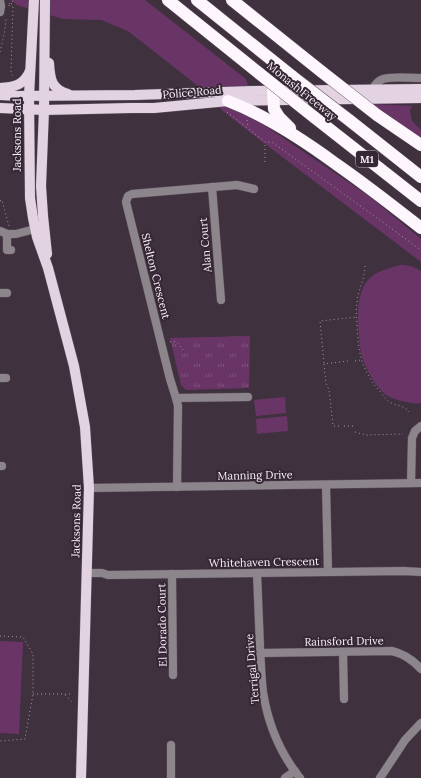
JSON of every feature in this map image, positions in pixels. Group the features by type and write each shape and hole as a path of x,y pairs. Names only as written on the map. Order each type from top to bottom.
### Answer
{"highway":[{"name":"Monash Freeway","path":"168,0 421,201"},
{"name":"Monash Freeway","path":"197,0 421,177"},
{"path":"232,0 376,115 421,145"},
{"path":"273,96 274,110 279,117 304,141"},
{"path":"227,106 245,107 304,141 372,190 421,228"}],"main road":[{"name":"Jacksons Road","path":"34,0 29,96 30,198 40,247 48,268 74,366 85,427 89,488 81,778"},
{"name":"Jacksons Road","path":"45,0 44,110 41,186 48,268"},
{"path":"44,38 49,56 52,83 60,92 74,96"},
{"path":"0,88 8,88 20,84 27,79 30,70"},
{"name":"Police Road","path":"0,108 44,110 227,106 273,96 372,90 421,89"},
{"name":"Police Road","path":"0,94 29,96 135,95 386,99 421,98"},
{"path":"135,95 147,99 159,100 159,104 154,108"}],"street":[{"path":"0,2 5,12"},
{"path":"386,99 375,95 372,90 382,79 421,78"},
{"name":"Shelton Crescent","path":"177,487 178,412 176,398 126,202 128,196 132,194 237,185 254,189"},
{"name":"Alan Court","path":"212,187 221,300"},
{"path":"11,250 7,250 4,230 16,234 35,227"},
{"path":"176,398 248,397"},
{"path":"411,483 412,438 421,426"},
{"name":"Manning Drive","path":"89,488 421,483"},
{"path":"326,485 328,572"},
{"name":"Whitehaven Crescent","path":"86,576 102,573 108,576 421,572"},
{"name":"El Dorado Court","path":"172,574 173,675"},
{"name":"Terrigal Drive","path":"257,574 263,691 267,714 280,748 297,775"},
{"path":"343,652 344,699"},
{"name":"Rainsford Drive","path":"261,653 397,652 411,660 421,669"},
{"path":"380,778 405,740 421,723"},
{"path":"171,745 171,778"},
{"path":"285,778 297,775"}],"path":[{"path":"0,52 5,30 5,12 9,4 14,0"},
{"path":"9,4 12,4 13,7 11,71 14,78"},
{"path":"11,80 17,74"},
{"path":"227,106 248,128 265,142 272,142 421,250"},
{"path":"246,115 248,128"},
{"path":"265,142 265,162"},
{"path":"0,201 2,200 4,230"},
{"path":"365,266 363,281 356,303 358,344 361,360 368,375 386,399 391,403 407,409 409,412"},
{"path":"339,426 333,426 329,390 326,383 320,321 356,317"},
{"path":"161,344 174,341 177,342 183,350"},
{"path":"355,361 361,360"},
{"path":"324,364 348,362"},
{"path":"344,426 355,427"},
{"path":"355,432 366,435 403,434"},
{"path":"0,636 23,637 33,654 33,689 25,739 0,741"},
{"path":"33,689 36,694"},
{"path":"32,694 73,694"},
{"path":"65,694 73,703"}],"green space":[{"path":"11,0 145,0 246,79 258,121 369,196 421,239 421,262 224,112 198,86 128,31 101,20 63,19 17,5"},
{"path":"371,104 412,106 410,111 412,121 421,130 421,140"},
{"path":"401,265 411,266 421,271 421,403 408,402 386,395 371,377 362,356 360,344 358,323 360,295 362,290 368,280 375,274"},
{"path":"250,336 249,388 186,390 181,385 170,338"},
{"path":"285,397 286,413 256,416 254,400"},
{"path":"287,416 288,431 257,434 256,419"},
{"path":"0,641 23,642 19,734 0,733"}]}
